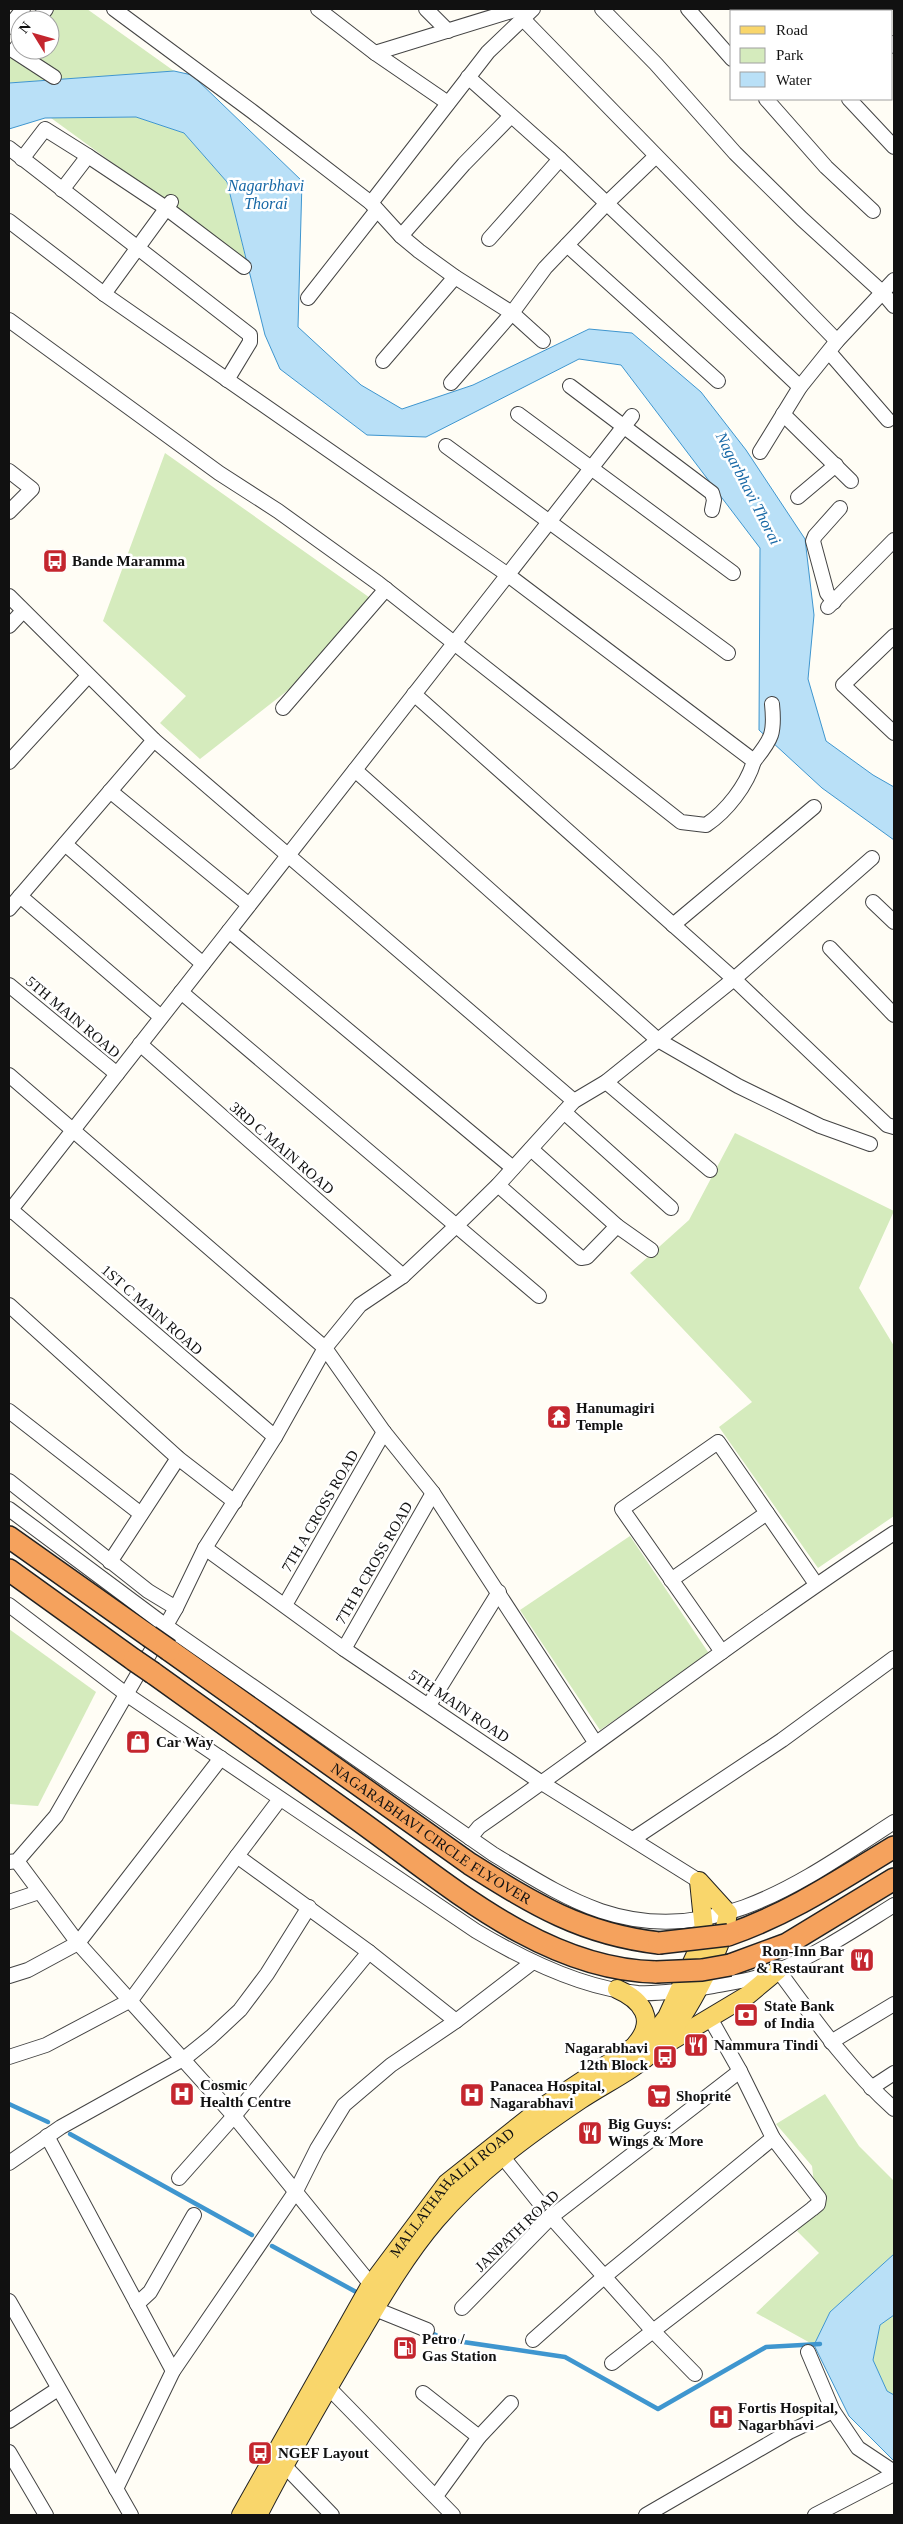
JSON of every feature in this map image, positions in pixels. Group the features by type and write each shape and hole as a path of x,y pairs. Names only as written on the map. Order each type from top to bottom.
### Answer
{"highway":[{"name":"NAGARABHAVI CIRCLE FLYOVER","path":"9,1537 157,1631 169,1650 470,1864 543,1909 590,1929 628,1940 659,1944 728,1935 767,1922 801,1905 894,1847"},
{"name":"NAGARABHAVI CIRCLE FLYOVER","path":"9,1570 458,1892 519,1930 548,1945 607,1966 656,1972 702,1970 730,1965 787,1944 894,1879"}],"main road":[{"path":"688,1989 713,1958 726,1927 728,1913 699,1881"},
{"name":"MALLATHAHALLI ROAD","path":"241,2515 328,2387 376,2297 434,2222 460,2193 502,2156 548,2122 653,2052 672,2033 688,1989 704,1930 699,1881"},
{"path":"653,2052 748,1995 778,1970"},
{"path":"617,1989 637,2000 645,2016 643,2032 632,2048"},
{"name":"MALLATHAHALLI ROAD","path":"258,2515 279,2460 376,2297 447,2183 544,2106 632,2048 660,2026 688,1989"}],"street":[{"path":"9,27 23,9"},
{"path":"114,9 253,112 374,207 401,236 455,277 512,313 543,341"},
{"path":"318,9 374,53 448,103"},
{"path":"426,9 448,31"},
{"path":"374,53 448,31 521,14 533,9"},
{"path":"602,9 656,64 735,153 802,219 884,293 894,306"},
{"path":"688,9 730,57"},
{"path":"308,298 448,103 521,14"},
{"path":"521,14 833,347 888,420"},
{"path":"28,60 54,77"},
{"path":"468,77 608,203 800,387"},
{"path":"767,100 826,167 873,211"},
{"path":"850,100 894,147"},
{"path":"401,236 464,164 511,116"},
{"path":"22,159 45,129 169,205 244,267"},
{"path":"9,148 250,335 250,342 227,380"},
{"path":"62,190 88,156"},
{"path":"451,383 512,313 545,268 656,156"},
{"path":"489,239 560,159"},
{"path":"104,294 169,205"},
{"path":"9,221 104,294 508,575 754,761"},
{"path":"567,245 718,382"},
{"path":"383,361 455,277"},
{"path":"760,452 800,387 833,347 894,280"},
{"path":"9,320 219,473 278,511 386,590 455,642 681,822 706,825 719,816 742,786 754,761 772,737 774,724 772,704"},
{"path":"570,386 628,421 712,493 714,500 712,510"},
{"path":"518,414 733,573"},
{"path":"783,414 851,481"},
{"path":"9,1210 204,964 628,421"},
{"path":"446,446 728,653"},
{"path":"798,497 836,465"},
{"path":"9,471 32,490 9,512"},
{"path":"840,508 813,541 831,605 894,540"},
{"path":"283,708 386,590"},
{"path":"9,596 154,740 288,855 569,1106 671,1208"},
{"path":"9,626 23,611"},
{"path":"894,636 843,685 894,733"},
{"path":"9,762 88,676"},
{"path":"414,694 734,979 887,1125 894,1127"},
{"path":"9,909 154,740"},
{"path":"355,770 658,1040 738,1086 820,1126 870,1144"},
{"path":"110,791 249,905"},
{"path":"673,924 814,807"},
{"path":"65,844 204,964"},
{"path":"427,2330 376,2297 296,2191 234,2116 185,2058 78,1943 40,1892 13,1862 56,1816 126,1694 157,1631 176,1608 206,1548 275,1437 326,1348 360,1305 403,1276 455,1227 498,1186 569,1106 606,1082 734,979 872,858"},
{"path":"20,896 161,1017"},
{"path":"874,902 894,922"},
{"path":"229,931 512,1168"},
{"path":"830,948 894,1015"},
{"name":"5TH MAIN ROAD","path":"9,985 117,1074"},
{"path":"181,992 455,1227 539,1296"},
{"name":"3RD C MAIN ROAD","path":"140,1044 403,1276"},
{"path":"9,1075 72,1132 326,1348 384,1432 433,1493 595,1742"},
{"path":"606,1082 710,1170"},
{"path":"531,1149 617,1226 651,1250"},
{"path":"498,1186 581,1258 587,1256 617,1226"},
{"name":"1ST C MAIN ROAD","path":"9,1210 275,1437"},
{"path":"9,1305 178,1458 234,1502"},
{"path":"9,1411 141,1514"},
{"name":"7TH A CROSS ROAD","path":"285,1605 384,1432"},
{"path":"722,1652 622,1509 630,1503 718,1442 816,1584"},
{"path":"110,1562 178,1458"},
{"path":"9,1481 148,1591 176,1608"},
{"name":"7TH B CROSS ROAD","path":"344,1649 433,1493"},
{"path":"9,1509 157,1631 470,1838 537,1880 600,1911 629,1919 681,1923 728,1913 782,1892 894,1822"},
{"path":"671,1580 767,1513"},
{"path":"470,1838 479,1827 542,1783 595,1742 816,1584 894,1533"},
{"name":"5TH MAIN ROAD","path":"206,1548 344,1649 542,1783 699,1881"},
{"path":"429,1705 499,1592"},
{"path":"9,1605 126,1694 476,1932 533,1962 570,1976 638,1993 736,1983 778,1970 811,1955 894,1905"},
{"path":"633,1839 782,1740 894,1658"},
{"path":"9,1976 28,1970 78,1943 221,1758"},
{"path":"9,2057 46,2045 131,2000 280,1799"},
{"path":"237,1856 309,1907 456,2020"},
{"path":"9,1902 40,1892"},
{"path":"9,2163 47,2136 185,2058 240,2010 267,1974 309,1907"},
{"path":"179,2178 234,2116 369,1952"},
{"path":"116,2490 173,2371 296,2191 317,2150 344,2105 391,2065 456,2020 533,1962"},
{"path":"778,1970 831,2042 871,2088 894,2109"},
{"path":"831,2042 894,2004"},
{"path":"612,2363 819,2204 819,2198 773,2138 740,2071 710,2018"},
{"name":"JANPATH ROAD","path":"462,2308 551,2217 740,2071"},
{"path":"871,2088 894,2073"},
{"path":"47,2136 173,2371"},
{"path":"533,2340 605,2276 773,2138"},
{"path":"502,2156 551,2217 653,2331 695,2374"},
{"path":"137,2304 150,2292 194,2215"},
{"path":"9,2301 131,2515"},
{"path":"808,2352 834,2410 858,2448 894,2473 815,2515"},
{"path":"328,2387 453,2515"},
{"path":"9,2421 58,2389"},
{"path":"423,2393 479,2437"},
{"path":"436,2496 479,2437 511,2403"},
{"path":"646,2515 789,2432 834,2410"},
{"path":"9,2452 46,2515"},
{"path":"279,2460 332,2515"}],"green space":[{"path":"87,9 174,71 9,83 10,45 10,60 60,60 60,10 37,10"},
{"path":"136,117 184,133 227,182 246,260 51,118"},
{"path":"165,453 373,600 301,680 200,759 160,723 186,696 103,621"},
{"path":"735,1133 894,1211 859,1288 894,1346 894,1516 818,1568 719,1427 752,1402 630,1273 689,1220"},
{"path":"630,1536 710,1655 600,1730 520,1610"},
{"path":"9,1629 96,1692 38,1806 9,1804"},
{"path":"825,2094 859,2146 894,2181 894,2254 830,2312 814,2345 756,2313 819,2253 797,2231 817,2208 812,2166 776,2124"},
{"path":"894,2315 894,2395 887,2391 873,2360 880,2325"}],"water":[{"name":"Nagarbhavi Thorai","path":"174,71 192,75 302,181 298,327 361,385 402,409 473,385 589,329 632,333 701,392 746,450 805,539 814,615 808,679 826,741 873,775 894,787 894,840 822,788 759,730 760,548 621,365 579,359 426,437 367,435 280,369 265,335 227,182 184,133 136,117 45,118 9,129 9,83"},
{"path":"894,2254 894,2315 880,2325 873,2360 887,2391 894,2395 894,2461 849,2416 814,2345 830,2312"}],"waterway":[{"path":"9,2104 48,2122"},
{"path":"70,2134 252,2235"},
{"path":"272,2246 358,2293"},
{"path":"428,2331 443,2339 565,2357 658,2409 766,2347 820,2344"}],"place":[{"name":"Bande Maramma","path":"55,561"},
{"name":"Hanumagiri Temple","path":"559,1417"},
{"name":"Car Way","path":"138,1742"},
{"name":"Ron-Inn Bar & Restaurant","path":"862,1960"},
{"name":"State Bank of India","path":"746,2015"},
{"name":"Nammura Tindi","path":"696,2045"},
{"name":"Nagarabhavi 12th Block","path":"665,2057"},
{"name":"Cosmic Health Centre","path":"182,2094"},
{"name":"Panacea Hospital, Nagarabhavi","path":"472,2095"},
{"name":"Shoprite","path":"659,2096"},
{"name":"Big Guys: Wings & More","path":"590,2133"},
{"name":"Petro / Gas Station","path":"405,2348"},
{"name":"Fortis Hospital, Nagarbhavi","path":"721,2417"},
{"name":"NGEF Layout","path":"260,2453"}]}
